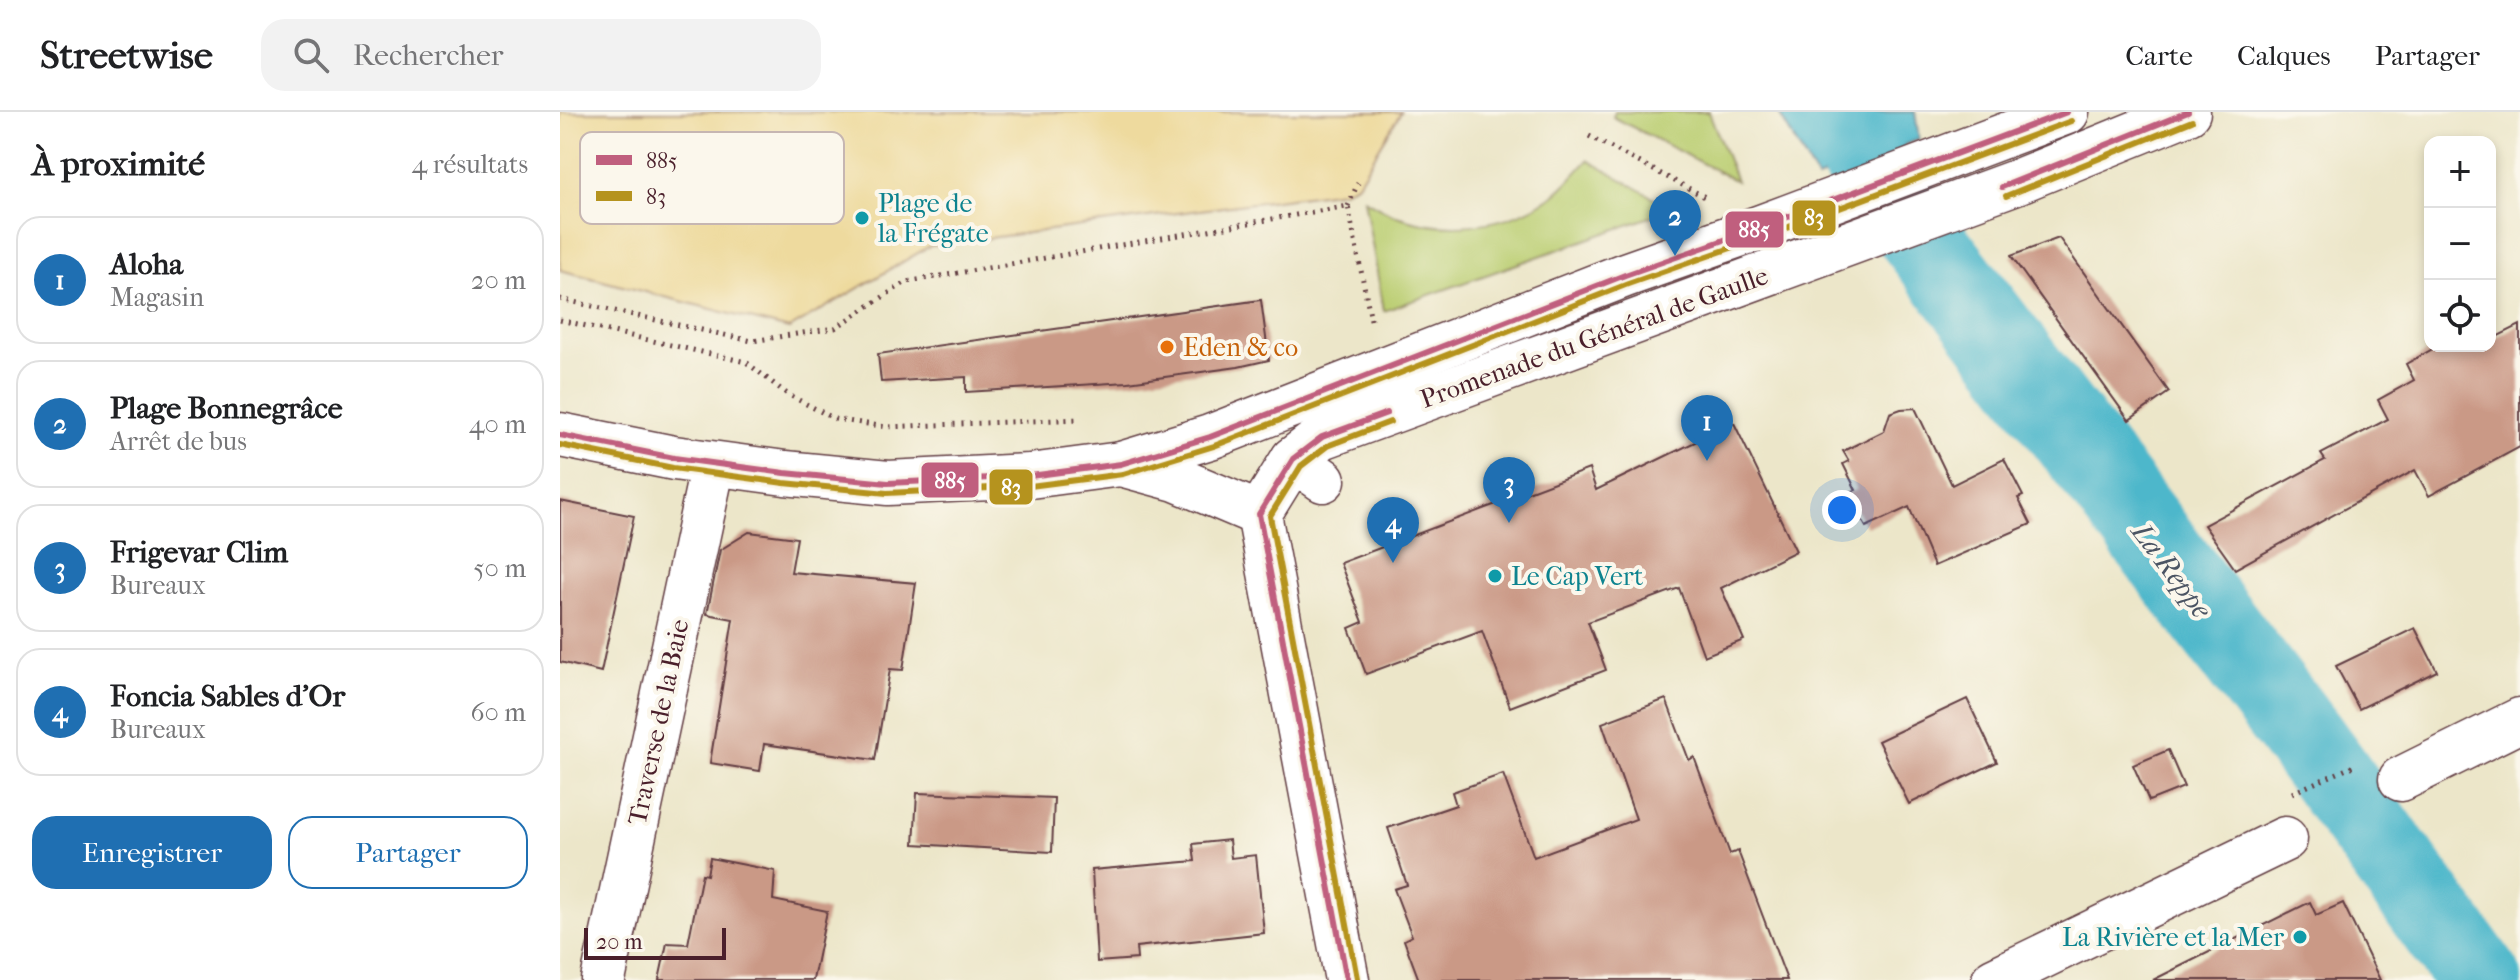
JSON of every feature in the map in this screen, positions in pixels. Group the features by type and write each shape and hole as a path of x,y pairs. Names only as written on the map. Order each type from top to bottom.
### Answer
{"main road":[{"name":"Promenade du Général de Gaulle","path":"560,435 635,452 713,464 888,483 1030,476 1121,464 1210,437 1625,275 2067,112"},
{"name":"Promenade du Général de Gaulle","path":"1259,514 1308,470 1322,437 1567,363 1780,268 2016,182 2188,112"},
{"name":"Traverse de la Baie","path":"603,980 713,464"},
{"path":"1121,464 1176,479 1259,514 1347,980"},
{"path":"2384,770 2520,720"},
{"path":"1994,980 2283,818"}],"path":[{"path":"1589,136 1721,205 1747,232"},
{"path":"1358,183 1348,206 1372,325 1386,321"},
{"path":"560,299 752,341 835,328 906,282 1348,206"},
{"path":"560,320 746,362 787,394 835,419 886,427 1087,419"},
{"path":"2283,818 2384,770"}],"green space":[{"path":"1615,112 1709,112 1736,181 1613,117"},
{"path":"1588,160 1673,209 1384,311 1364,199 1393,214 1434,225 1490,222 1509,218 1550,198"}],"sand":[{"name":"Plage de la Frégate","path":"560,112 1401,112 1358,183 1343,191 930,246 789,329 560,270"}],"water":[{"path":"1778,112 1915,112 1919,139 1817,179"}],"building":[{"path":"2059,238 2169,392 2129,420 2011,256"},
{"path":"1261,300 1269,360 1238,367 1128,382 966,392 966,377 881,382 878,354"},
{"path":"2520,325 2520,447 2429,496 2415,470 2235,569 2204,525 2325,460 2321,454 2388,419 2378,400 2414,380 2406,364 2427,352 2496,352 2496,337"},
{"path":"1915,408 1952,485 2004,459 2023,496 2018,498 2031,524 1934,566 1909,507 1866,527 1847,493 1856,490 1843,464 1849,461 1843,451 1884,431 1890,413"},
{"path":"1734,423 1796,551 1721,588 1744,640 1704,656 1679,588 1588,622 1606,670 1510,707 1482,631 1366,674 1349,628 1363,622 1340,563 1589,469 1596,490"},
{"path":"560,501 634,516 601,672 560,662"},
{"path":"749,532 797,538 791,572 916,583 903,670 890,669 875,760 764,744 760,771 710,763 733,619 707,614 720,550"},
{"path":"2415,628 2437,671 2359,709 2336,666"},
{"path":"1666,699 1689,760 1694,757 1730,854 1738,851 1787,980 1419,980 1404,940 1412,936 1394,889 1407,885 1388,828 1456,805 1452,792 1503,774 1534,857 1636,819 1602,723"},
{"path":"1967,699 1997,762 1909,804 1878,741"},
{"path":"2168,750 2184,787 2149,801 2133,765"},
{"path":"917,793 1054,798 1052,852 914,844"},
{"path":"1229,840 1231,858 1256,855 1264,933 1136,947 1137,959 1097,962 1092,870 1195,861 1193,844"},
{"path":"710,858 775,871 773,900 827,911 813,980 659,980 667,943 688,944 702,874 707,875"},
{"name":"La Rivière et la Mer","path":"2310,902 2316,915 2343,903 2380,980 2153,980"}],"waterway":[{"name":"La Reppe","path":"1863,161 2305,740 2480,980"}],"transit line":[{"name":"885","path":"560,435 674,458 888,483 1030,476 1121,464 1210,437 1625,275 2067,112"},
{"name":"885","path":"2002,187 2188,112"},
{"name":"83","path":"560,445 673,468 887,493 1030,486 1123,474 1214,446 1628,284 2071,121"},
{"name":"83","path":"2006,196 2192,121"},
{"name":"885","path":"1347,980 1259,514 1293,459 1322,437 1387,413"},
{"name":"83","path":"1357,978 1270,516 1301,466 1327,446 1390,422"}],"place":[{"name":"Plage de la Frégate","path":"862,218"},
{"name":"Plage Bonnegrâce","path":"1675,256"},
{"name":"Eden & co","path":"1167,347"},
{"name":"Aloha","path":"1707,461"},
{"name":"Frigevar Clim","path":"1509,523"},
{"name":"Foncia Sables d'Or","path":"1393,563"},
{"name":"Le Cap Vert","path":"1495,576"},
{"name":"La Rivière et la Mer","path":"2300,937"}]}
